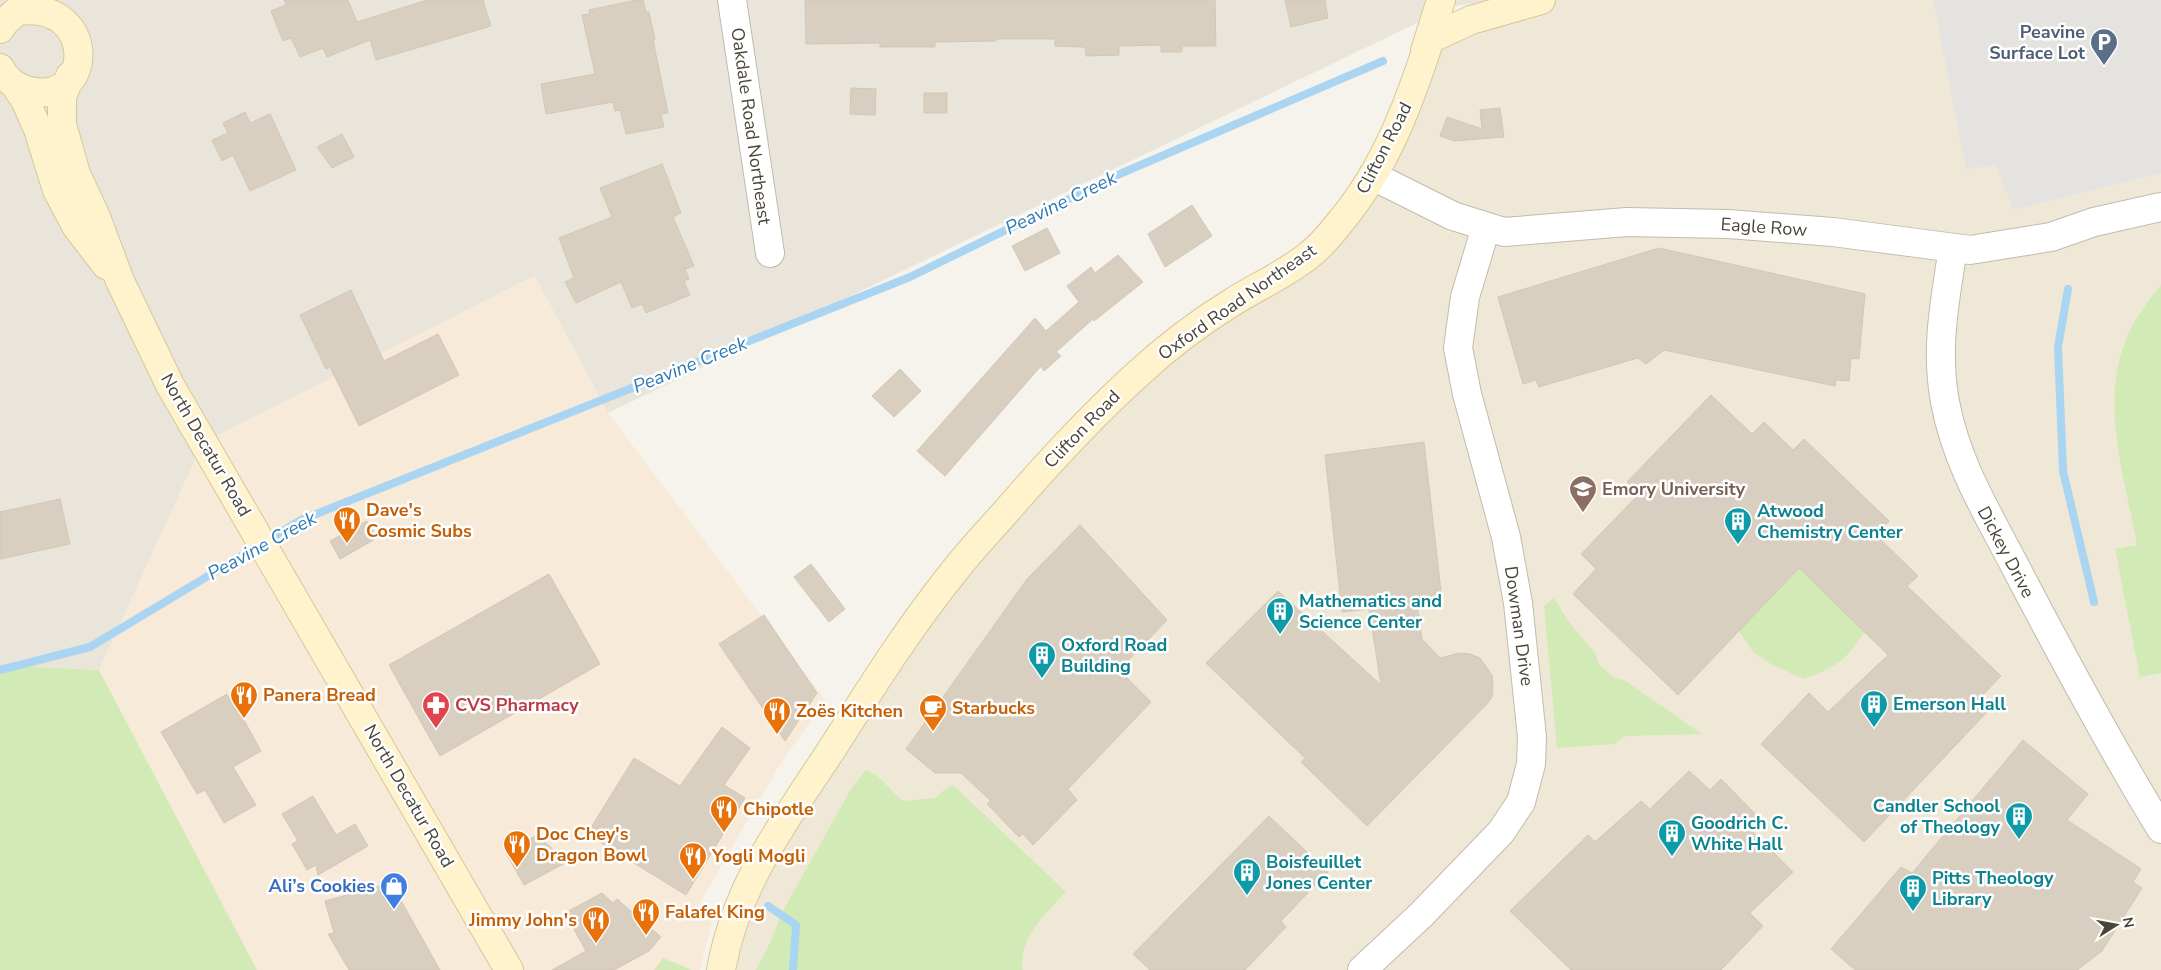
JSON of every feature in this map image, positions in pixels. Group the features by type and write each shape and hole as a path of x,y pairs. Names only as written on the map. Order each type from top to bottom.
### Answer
{"main road":[{"path":"1415,85 1441,0"},
{"name":"Clifton Road","path":"1358,201 1398,128 1430,39 1471,20 1541,0"},
{"name":"North Decatur Road","path":"5,76 31,91 49,90 64,82 76,69 80,51 80,42 71,13 58,12 48,8 28,8 10,17"},
{"name":"North Decatur Road","path":"5,76 25,100 38,129 58,190 76,226 120,281"},
{"name":"North Decatur Road","path":"70,76 62,96 61,112 64,134 76,174 96,217 120,281 170,386 509,970"},
{"name":"Oxford Road Northeast","path":"1325,241 1358,201"},
{"name":"Clifton Road","path":"721,970 728,936 736,912 765,850 879,676 952,574 1057,452 1110,400 1176,340 1231,303 1297,265 1325,241"}],"street":[{"name":"Oakdale Road Northeast","path":"732,0 770,253"},
{"name":"Eagle Row","path":"1373,176 1453,216 1486,228 1504,232 1627,222 1728,224 1833,232 1970,250 2043,239 2094,222 2161,207"},
{"name":"Dowman Drive","path":"1362,970 1421,915 1502,832 1521,802 1531,764 1531,728 1518,603 1506,537 1467,394 1458,348 1465,298 1486,228"},
{"name":"Dickey Drive","path":"1953,248 1940,333 1945,400 1960,456 1976,495 2055,644 2161,829"}],"shaded area":[{"path":"0,0 1501,0 1452,6 608,413 534,276 203,444 99,670 0,665"},
{"name":"Emory University","path":"1541,0 2161,0 2161,970 721,970 728,936 879,676 1057,452 1325,241 1430,39"},
{"path":"1933,0 2161,0 2161,173 2013,210 1996,165 1966,169"},
{"path":"535,276 608,413 825,700 778,768 701,901 715,910 700,970 257,970 99,670 203,442"}],"green space":[{"path":"2161,285 2161,673 2140,677 2115,549 2137,545 2117,441 2115,388 2119,362 2130,330"},
{"path":"1799,568 1864,632 1852,650 1839,662 1824,671 1803,679 1771,664 1753,652 1739,631"},
{"path":"1554,598 1568,621 1595,653 1599,665 1614,678 1624,680 1702,734 1625,736 1614,744 1557,748 1544,606"},
{"path":"0,665 99,670 257,970 0,970"},
{"path":"866,770 882,780 903,801 935,798 953,785 1066,892 1042,917 1029,937 1022,959 1023,970 756,970 784,909 851,789"},
{"path":"663,958 692,970 654,970"}],"building":[{"path":"284,0 348,0 357,22 427,0 483,0 491,26 376,60 370,40 327,57 323,48 300,57 291,38 283,41 271,11 286,5"},
{"path":"643,0 646,12 649,12 668,113 661,114 664,127 626,134 620,110 615,111 613,102 546,114 541,84 595,74 582,15 590,14 589,10"},
{"path":"805,0 1215,0 1216,46 1182,46 1182,52 1161,52 1161,45 1119,46 1119,55 1086,56 1085,47 1055,46 1055,39 935,42 935,47 880,47 880,43 806,44"},
{"path":"1285,0 1325,0 1328,18 1291,27"},
{"path":"851,88 876,89 875,115 850,114"},
{"path":"924,93 947,93 947,113 924,113"},
{"path":"1500,108 1504,137 1454,141 1440,136 1447,117 1482,129 1480,110"},
{"path":"245,112 250,123 270,114 296,170 250,191 233,155 222,161 212,140 228,133 223,123"},
{"path":"342,134 354,157 332,168 317,147"},
{"path":"662,164 681,213 673,217 694,266 685,269 689,279 684,281 690,295 646,313 642,304 632,308 621,282 576,303 565,282 574,278 559,238 612,217 600,188"},
{"path":"1192,205 1212,236 1165,267 1148,234"},
{"path":"1047,228 1060,253 1025,271 1012,246"},
{"path":"1659,248 1865,294 1859,359 1851,358 1849,381 1836,380 1835,386 1664,350 1646,364 1638,358 1539,387 1536,380 1523,384 1498,297"},
{"path":"1118,255 1143,282 1094,321 1093,319 1056,352 1061,356 1044,371 1041,366 945,476 917,451 1035,318 1046,331 1079,302 1067,286 1091,267 1095,273"},
{"path":"351,290 384,361 438,334 459,375 359,426 330,367 326,369 300,315"},
{"path":"900,369 921,391 894,417 872,396"},
{"name":"Atwood Chemistry Center","path":"1711,395 1752,434 1764,422 1793,450 1804,439 1889,521 1876,535 1918,576 1907,586 2001,676 1978,700 1989,710 1864,842 1761,744 1809,693 1828,712 1888,655 1799,568 1678,695 1573,594 1596,569 1581,554 1639,494 1627,482"},
{"name":"Mathematics and Science Center","path":"1424,442 1442,600 1417,604 1422,639 1440,658 1460,653 1480,658 1492,675 1492,697 1367,826 1301,762 1305,758 1206,663 1278,591 1381,685 1369,609 1342,612 1325,455"},
{"path":"60,499 70,544 0,559 0,512"},
{"path":"367,521 377,538 340,559 330,541"},
{"name":"Oxford Road Building","path":"1080,525 1167,620 1119,670 1151,702 1068,789 1077,800 1033,845 1023,834 1019,837 987,804 991,801 961,773 935,773 906,749 1027,579"},
{"path":"811,564 845,609 829,622 794,577"},
{"path":"549,574 600,664 440,756 389,665"},
{"path":"764,615 817,693 785,741 719,644"},
{"path":"227,694 237,712 239,711 261,751 233,767 256,805 224,823 205,790 197,794 161,732"},
{"path":"722,727 750,748 724,785 745,798 686,895 587,834 634,758 680,786"},
{"path":"2023,740 2088,794 2067,820 2141,869 2133,882 2142,888 2102,951 2077,970 1855,970 1831,949 1901,867 1912,873"},
{"name":"Goodrich C. White Hall","path":"1689,771 1710,790 1721,779 1762,821 1752,831 1793,872 1750,913 1763,926 1721,970 1571,970 1510,911 1588,835 1595,842 1641,801 1650,809"},
{"path":"313,796 336,835 355,824 368,846 318,875 316,865 307,870 292,844 298,841 282,814"},
{"name":"Boisfeuillet Jones Center","path":"1269,816 1328,872 1281,921 1286,927 1245,970 1150,970 1133,954"},
{"path":"537,835 567,862 524,885 506,853"},
{"path":"391,883 440,970 349,970 328,934 334,933 325,901"},
{"path":"602,893 613,903 617,899 661,937 649,951 614,970 552,970 586,951 565,913"}],"waterway":[{"name":"Peavine Creek","path":"0,670 90,647 301,520 910,277 1122,173 1383,61"},
{"path":"2068,289 2058,347 2063,471 2094,602"},
{"path":"768,906 796,925 793,970"}],"place":[{"name":"Peavine Surface Lot","path":"2104,66"},
{"name":"Emory University","path":"1583,513"},
{"name":"Dave's Cosmic Subs","path":"347,544"},
{"name":"Atwood Chemistry Center","path":"1738,545"},
{"name":"Mathematics and Science Center","path":"1280,635"},
{"name":"Oxford Road Building","path":"1042,679"},
{"name":"Panera Bread","path":"244,719"},
{"name":"Emerson Hall","path":"1874,728"},
{"name":"CVS Pharmacy","path":"436,729"},
{"name":"Starbucks","path":"933,732"},
{"name":"Zoës Kitchen","path":"777,735"},
{"name":"Chipotle","path":"724,833"},
{"name":"Candler School of Theology","path":"2019,840"},
{"name":"Goodrich C. White Hall","path":"1672,857"},
{"name":"Doc Chey's Dragon Bowl","path":"517,868"},
{"name":"Yogli Mogli","path":"693,880"},
{"name":"Boisfeuillet Jones Center","path":"1247,896"},
{"name":"Ali’s Cookies","path":"394,910"},
{"name":"Pitts Theology Library","path":"1913,912"},
{"name":"Falafel King","path":"646,936"},
{"name":"Jimmy John's","path":"596,944"}]}
